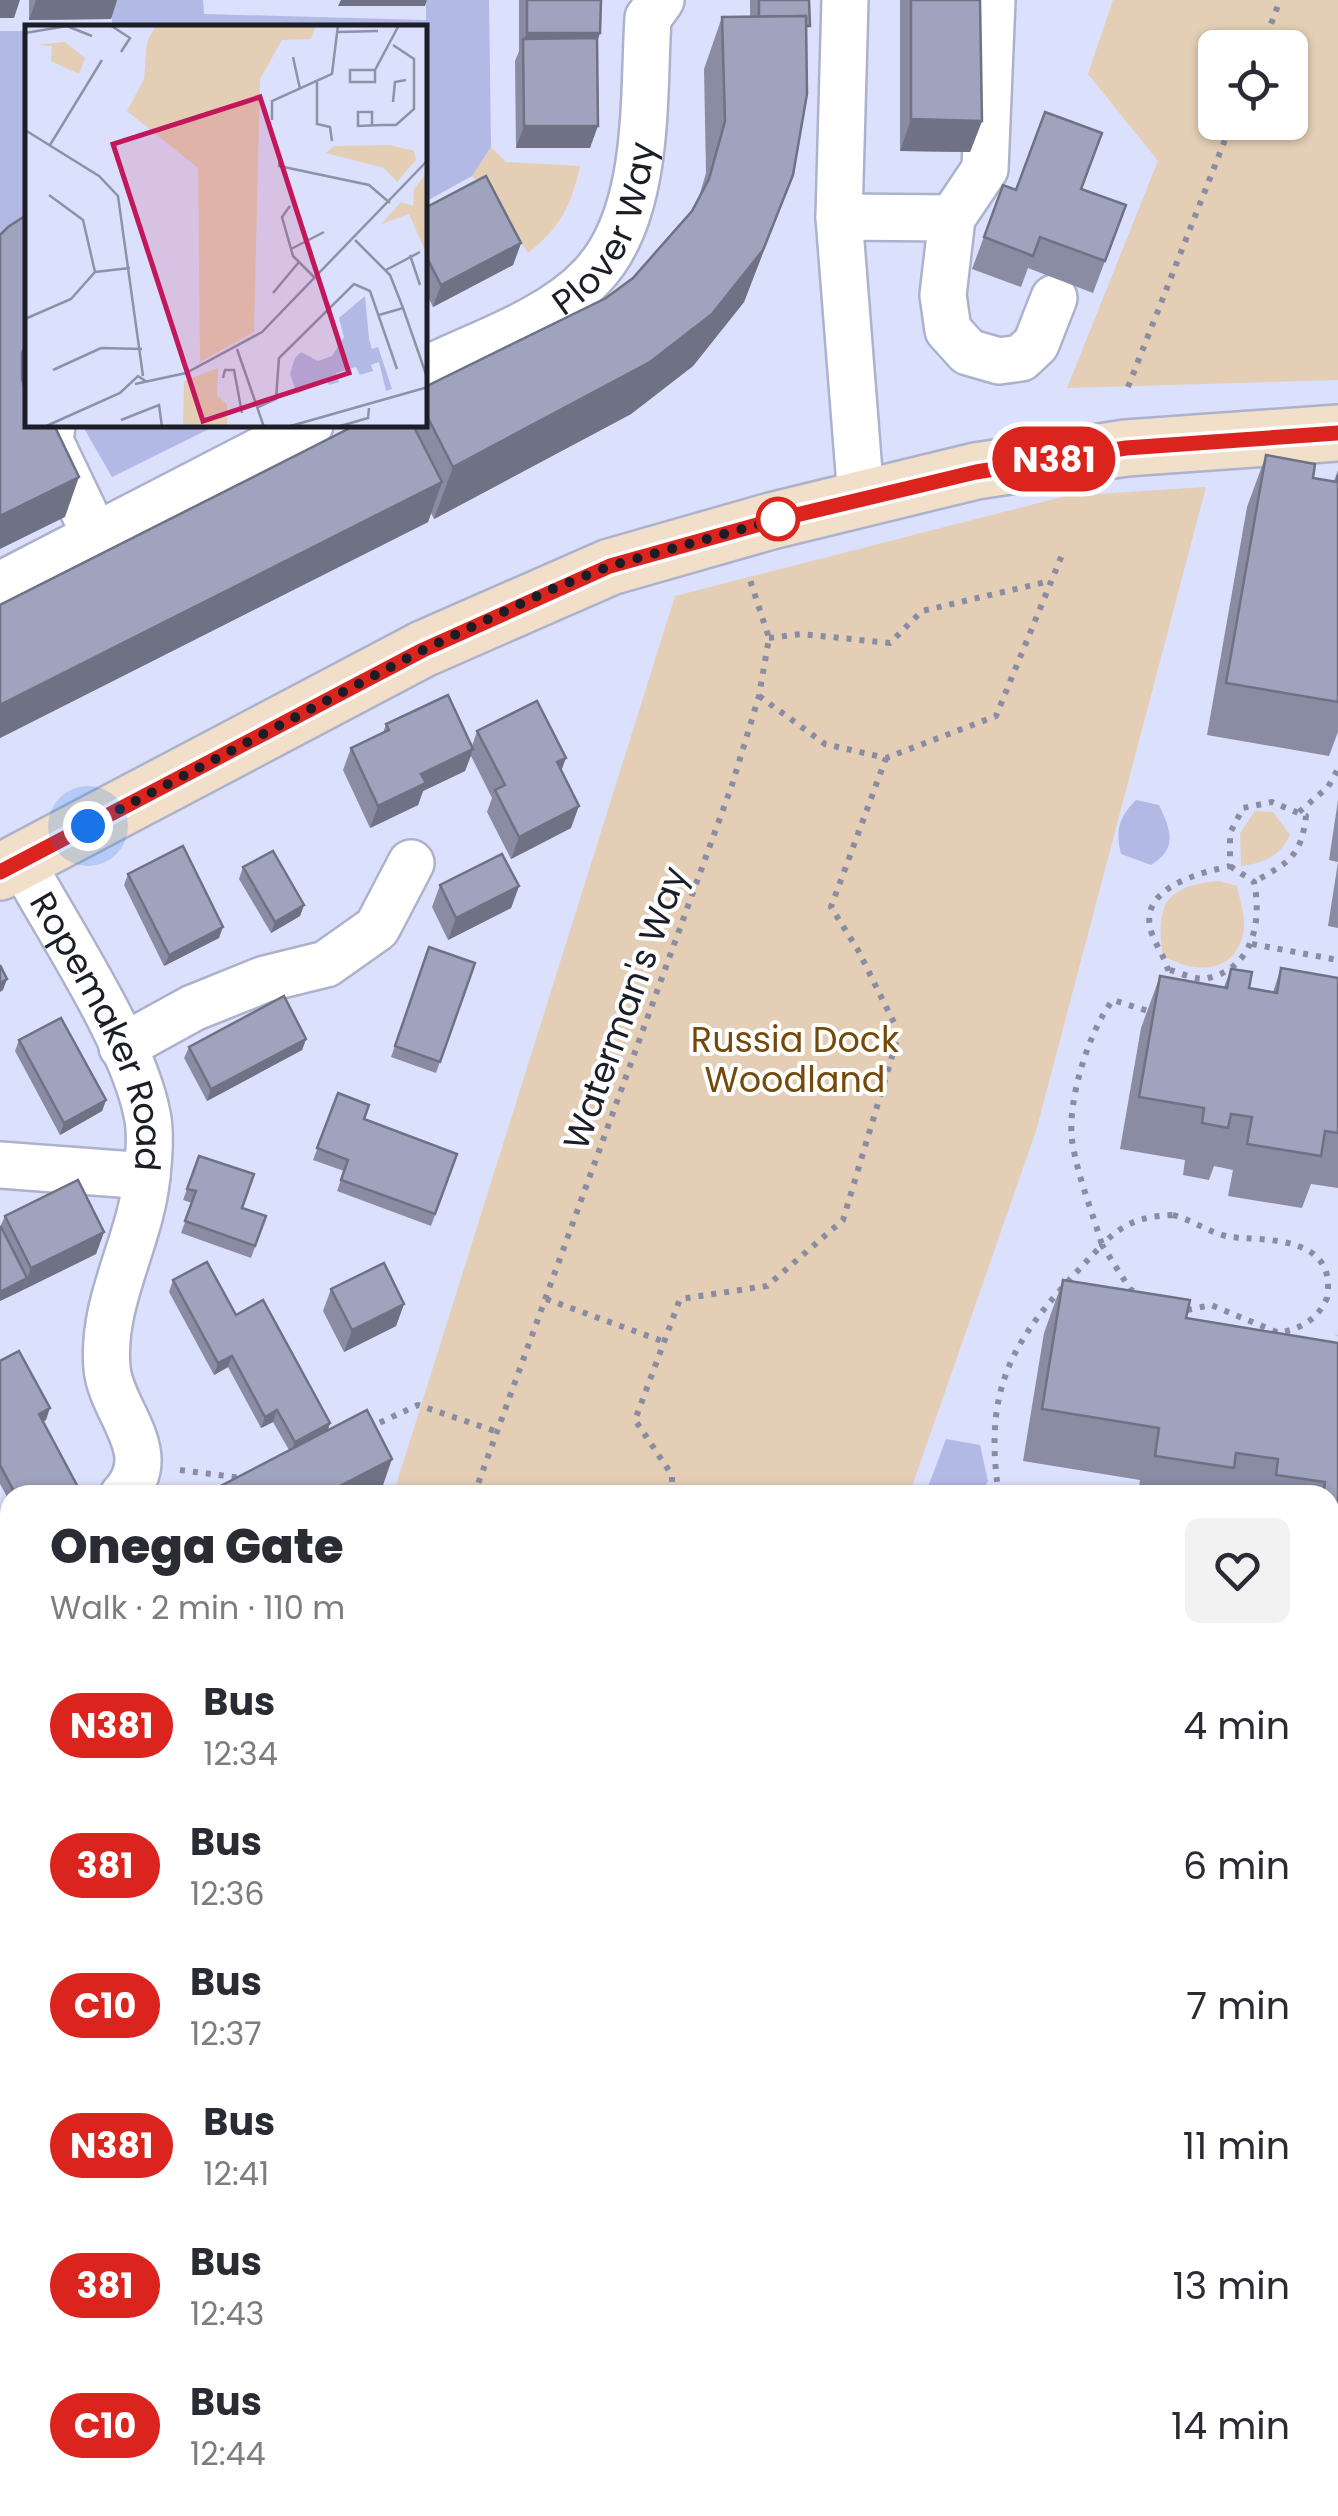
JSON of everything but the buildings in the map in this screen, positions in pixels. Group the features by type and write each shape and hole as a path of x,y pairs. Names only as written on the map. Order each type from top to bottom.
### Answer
{"main road":[{"path":"11,866 423,650 610,566 860,498 976,472 1126,448 1338,433"}],"street":[{"name":"Plover Way","path":"428,369 543,313 593,276 623,225 640,170 648,18 661,0"},
{"path":"845,0 839,216 860,498"},
{"path":"992,0 985,169 952,218 948,330 968,352 999,361 1020,358 1036,344 1054,298"},
{"path":"839,216 952,218"},
{"path":"52,428 50,441 94,533"},
{"path":"0,584 284,431"},
{"path":"122,1047 193,1008 265,979 326,964 378,928 412,863"},
{"name":"Ropemaker Road","path":"11,866 122,1047 148,1115 147,1176 130,1254 106,1322 107,1372 134,1434 131,1480"},
{"path":"0,1164 147,1176"}],"path":[{"path":"1269,30 1280,0"},
{"path":"1128,387 1225,140"},
{"name":"Waterman's Way","path":"478,1485 732,785 759,696 769,638 735,531"},
{"path":"759,696 825,744 886,758 996,716 1062,555"},
{"path":"769,638 801,634 890,644 922,611 1052,581"},
{"path":"672,1485 672,1476 635,1420 680,1299 766,1286 844,1220 899,1032 831,907 886,758"},
{"path":"1299,812 1328,787 1338,769"},
{"path":"1230,866 1230,833 1243,808 1272,802 1306,816 1302,846 1285,864 1254,882"},
{"path":"1170,970 1205,980 1232,968 1252,944 1260,911 1254,882 1230,866 1179,879 1156,901 1150,929 1170,970 1170,1002"},
{"path":"1252,944 1338,960"},
{"path":"998,1485 993,1456 1002,1378 1034,1317 1102,1245 1118,1228 1137,1219 1173,1215 1231,1237 1287,1238 1321,1254 1335,1289 1311,1322 1279,1333 1212,1306 1174,1313 1154,1306 1130,1289 1102,1245 1072,1138 1078,1082 1097,1020 1112,1000 1170,1018"},
{"path":"546,1299 662,1341"},
{"path":"1326,1352 1338,1336"},
{"path":"365,1430 418,1405 498,1432"},
{"path":"131,1480 258,1480"}],"green space":[{"path":"1113,0 1338,0 1338,380 1067,388 1158,161 1088,74"},
{"path":"491,147 506,162 580,166 563,215 528,253 490,194 472,176"},
{"name":"Russia Dock Woodland","path":"1206,487 1036,1131 912,1485 396,1485 675,596 1066,496"},
{"path":"1255,811 1273,812 1290,835 1270,857 1241,866 1240,833"},
{"path":"1219,881 1237,886 1244,923 1238,948 1230,958 1209,967 1186,965 1163,955 1161,922 1168,900 1187,887"}],"water":[{"path":"112,0 203,0 204,14 426,20 426,0 489,0 491,147 472,176 428,200 428,25 112,25"},
{"path":"0,31 25,31 25,226 0,241"},
{"path":"84,428 211,428 112,477"},
{"path":"1136,800 1159,805 1169,831 1169,845 1151,865 1121,854 1120,824"},
{"path":"946,1439 980,1445 986,1485 929,1485"}],"bus line":[{"name":"N381","path":"0,872 423,650 610,566 860,498 976,472 1126,448 1338,433"}],"route":[{"path":"88,826 423,650 550,590 610,566 778,519"}]}
